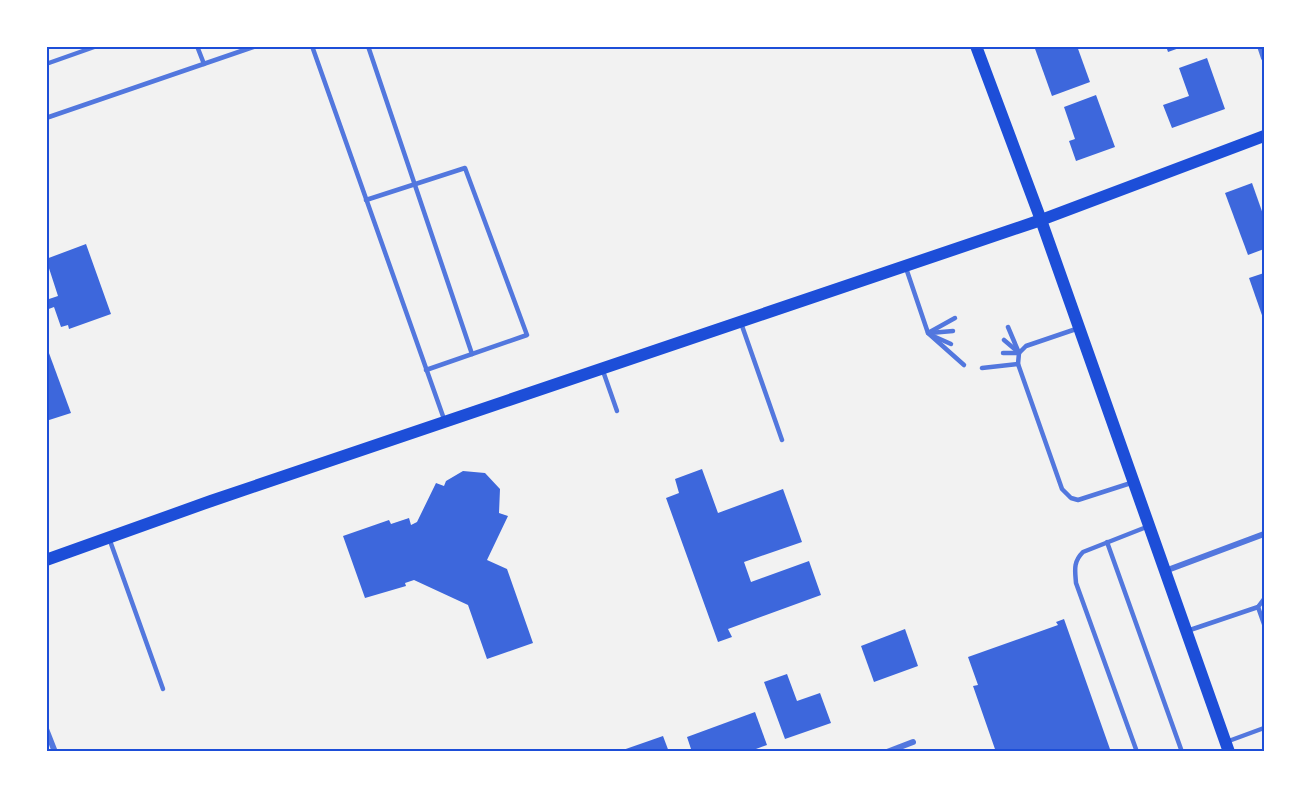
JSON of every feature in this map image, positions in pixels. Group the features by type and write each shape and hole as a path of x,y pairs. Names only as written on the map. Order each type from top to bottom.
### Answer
{"main road":[{"path":"976,46 1041,220 1227,747"},
{"path":"46,560 1041,220 1264,136"}],"street":[{"path":"1260,46 1264,58"},
{"path":"1165,571 1264,534"},
{"path":"46,729 55,752"},
{"path":"887,752 913,742"}],"lane":[{"path":"46,64 97,46"},
{"path":"197,46 204,64"},
{"path":"46,118 256,46"},
{"path":"312,46 445,422"},
{"path":"368,46 472,354"},
{"path":"366,200 465,168 527,335 426,370"},
{"path":"905,267 928,333 964,365"},
{"path":"928,333 955,318"},
{"path":"741,323 782,440"},
{"path":"1008,327 1018,353 1018,364 1062,489 1071,498 1078,500 1134,482"},
{"path":"1003,352 1018,353 1026,346 1079,328"},
{"path":"928,333 953,331"},
{"path":"928,333 951,344"},
{"path":"1004,340 1018,353"},
{"path":"982,368 1018,364"},
{"path":"602,369 617,411"},
{"path":"1137,752 1076,583 1074,568 1077,558 1083,552 1149,526"},
{"path":"109,538 163,689"},
{"path":"1107,542 1182,752"},
{"path":"1186,632 1258,607 1264,599"},
{"path":"1258,607 1264,624"},
{"path":"1227,747 1264,728"}],"building":[{"path":"1034,46 1077,46 1090,82 1052,96"},
{"path":"1166,46 1182,46 1182,47 1168,52"},
{"path":"1207,58 1225,109 1172,128 1163,105 1189,96 1179,68"},
{"path":"1096,95 1115,147 1076,161 1069,141 1075,139 1064,107"},
{"path":"1252,183 1264,217 1264,249 1248,255 1225,193"},
{"path":"86,244 111,314 69,329 68,325 61,327 54,307 46,310 46,300 58,296 46,259"},
{"path":"1264,273 1264,321 1249,278"},
{"path":"46,345 71,413 46,421"},
{"path":"702,469 718,513 783,489 802,542 744,562 751,582 809,561 821,595 728,629 732,637 718,642 666,498 679,493 675,479"},
{"path":"463,471 485,473 500,489 499,513 508,516 487,560 507,569 533,643 487,659 468,605 414,580 405,583 406,586 365,598 343,536 389,520 391,524 409,518 411,525 417,522 436,483 444,486 446,481"},
{"path":"1064,619 1111,752 996,752 973,686 978,685 968,657 1058,625 1056,622"},
{"path":"905,629 918,666 874,682 861,646"},
{"path":"787,674 797,701 820,693 831,723 785,739 764,682"},
{"path":"755,712 767,745 748,752 692,752 687,737"},
{"path":"663,736 669,752 620,752 620,751"}]}
